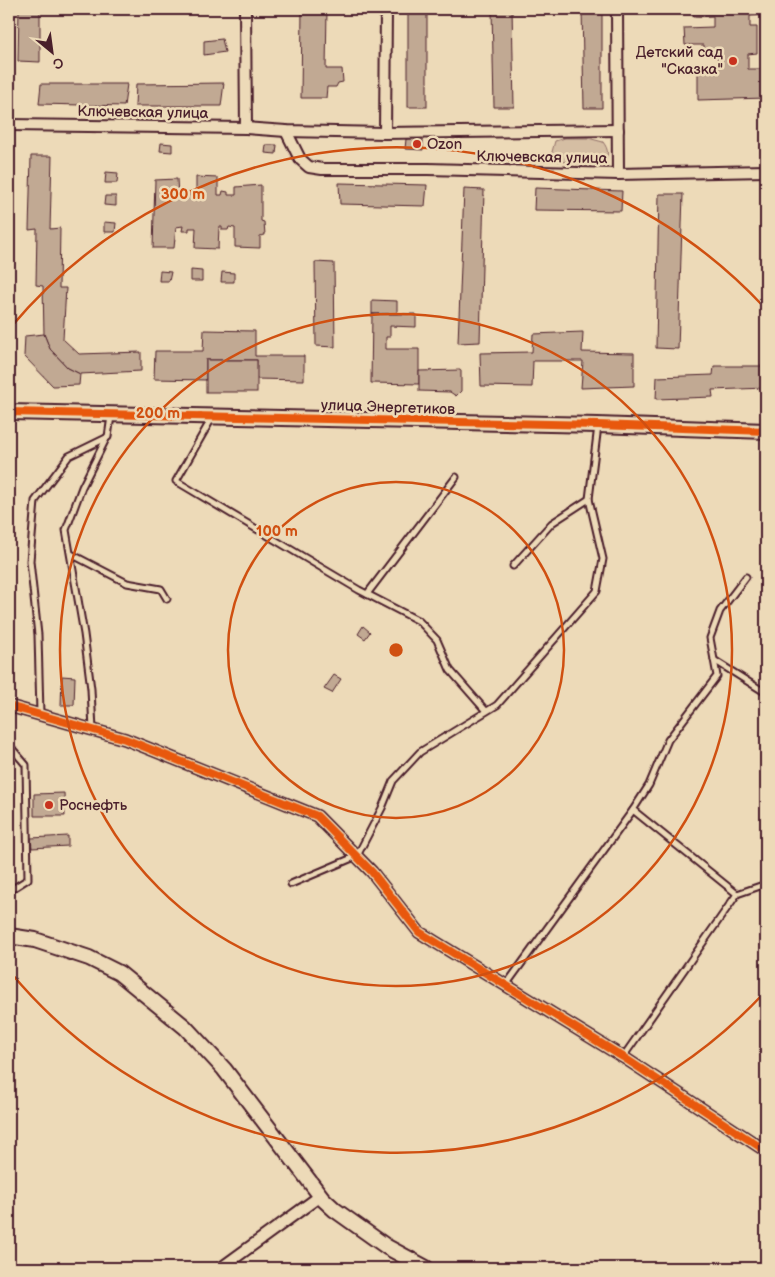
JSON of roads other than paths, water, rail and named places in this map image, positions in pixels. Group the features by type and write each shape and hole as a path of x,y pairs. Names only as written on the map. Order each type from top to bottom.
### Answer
{"street":[{"path":"245,9 246,128"},
{"path":"386,9 386,133"},
{"path":"617,9 618,174"},
{"name":"Ключевская улица","path":"9,125 246,128 286,131 300,159 309,166 322,169 428,169 618,174 766,171"},
{"path":"286,131 386,133 618,130"},
{"name":"улица Энергетиков","path":"9,412 598,425 766,431"},
{"path":"9,706 125,739 317,816 372,872 419,932 623,1057 766,1152"},
{"path":"9,936 44,943 89,958 119,973 186,1027 224,1069 320,1196 335,1210 387,1247 424,1268"},
{"path":"221,1268 320,1196"}],"lane":[{"path":"92,730 84,634 66,530 82,486 108,436 112,414"},
{"path":"213,416 176,481 367,594 419,621 438,640 450,670 486,711"},
{"path":"290,884 357,856 382,808 393,781 420,752 497,705 597,591 603,559 589,499 598,425"},
{"path":"40,715 38,635 30,561 35,501 69,456 108,436"},
{"path":"367,594 456,477"},
{"path":"513,566 552,523 589,499"},
{"path":"71,554 127,583 161,590 167,598"},
{"path":"506,985 633,810 649,785 668,740 717,676 710,638 720,611 746,577"},
{"path":"714,660 766,693"},
{"path":"9,745 26,765 28,879 9,891"},
{"path":"633,810 736,894"},
{"path":"623,1057 736,894 766,884"}],"place":[{"name":"Детский сад \"Сказка\"","path":"733,61"},
{"name":"Ozon","path":"417,144"},
{"name":"Роснефть","path":"49,805"}]}
